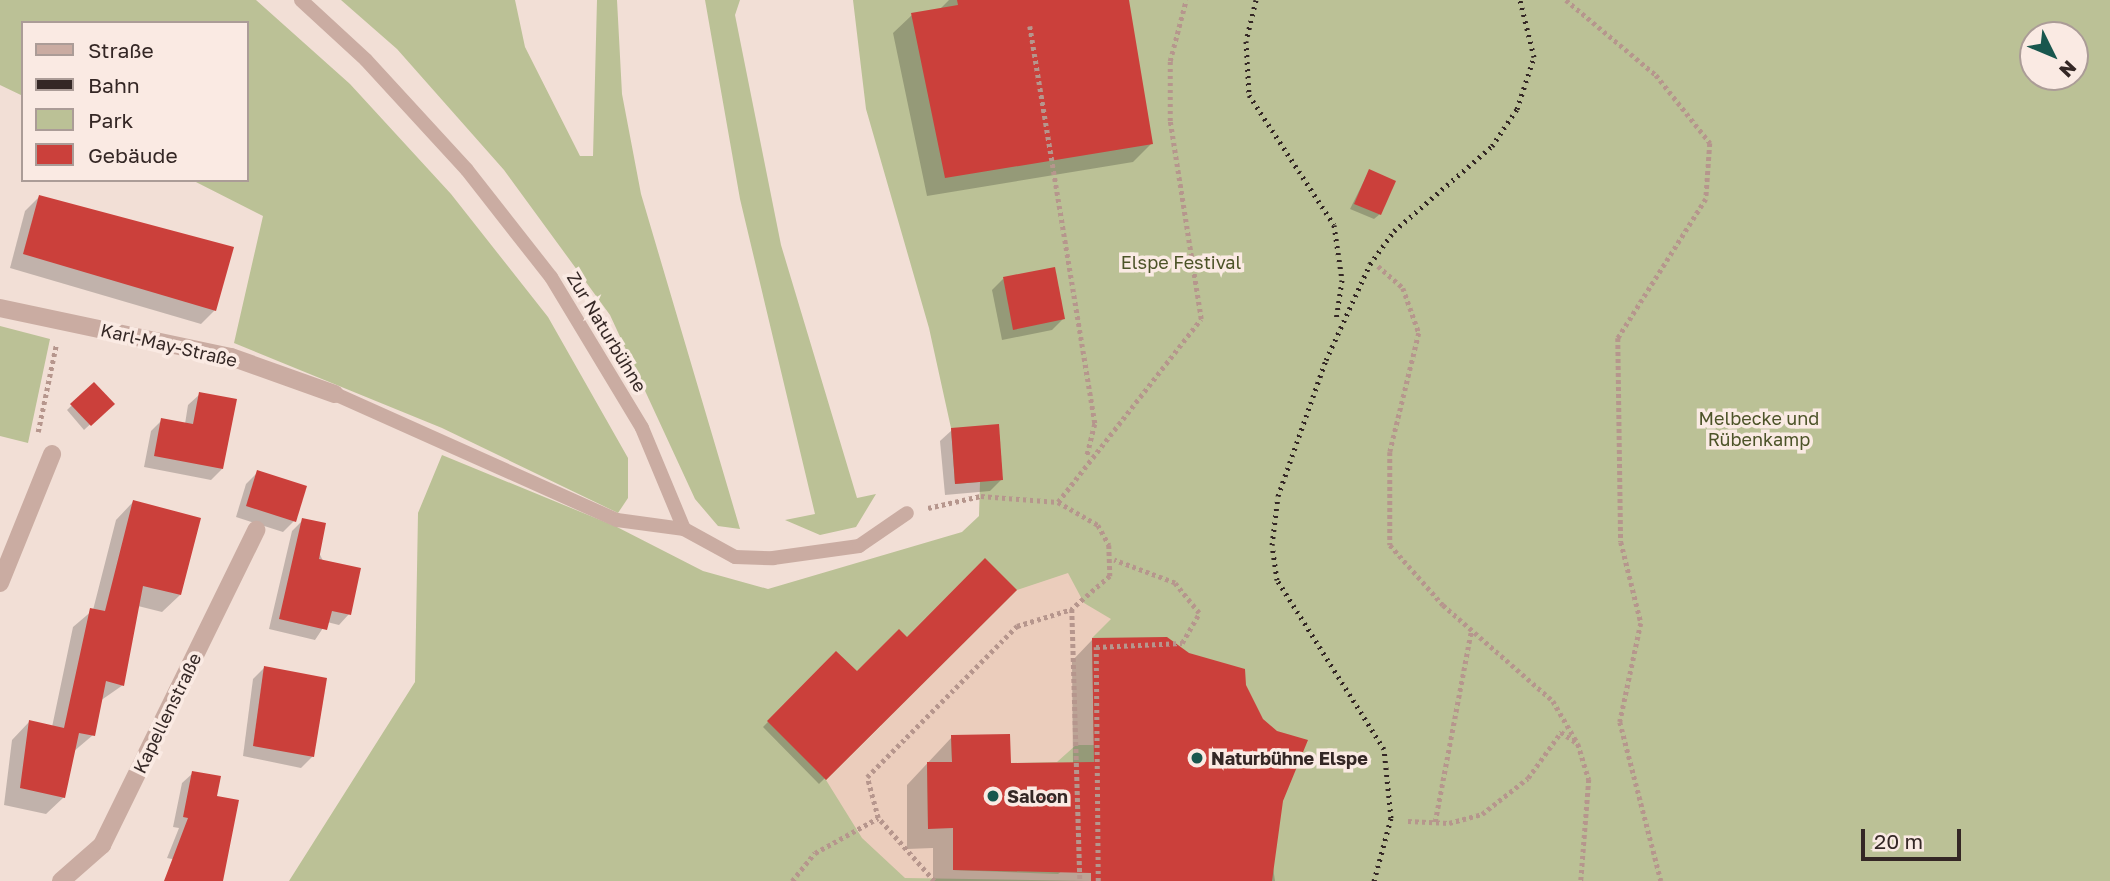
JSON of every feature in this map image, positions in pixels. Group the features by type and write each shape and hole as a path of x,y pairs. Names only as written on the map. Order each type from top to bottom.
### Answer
{"street":[{"name":"Karl-May-Straße","path":"0,308 230,357 335,394"},
{"path":"0,583 52,454"},
{"name":"Kapellenstraße","path":"61,881 102,845 256,530"}],"lane":[{"name":"Zur Naturbühne","path":"301,0 457,160 551,277 642,428 684,528"},
{"path":"335,394 617,520 684,528 735,557 773,558 859,545 907,513"}],"path":[{"path":"1058,502 1087,457 1194,335 1201,319 1170,121 1170,61 1186,0"},
{"path":"1566,0 1656,75 1710,143 1706,200 1618,338 1621,542 1641,623 1620,722 1661,881"},
{"path":"1030,26 1095,424 1087,457"},
{"path":"1378,266 1403,288 1419,333 1390,452 1391,545 1471,631 1553,701 1578,744 1591,801 1581,881"},
{"path":"52,454 35,446 61,320"},
{"path":"907,513 981,496 1058,502 1098,526 1114,560 1175,583 1199,613 1182,643 1096,647 1098,881"},
{"path":"934,881 878,818 866,777 1017,626 1072,609 1099,590 1114,560"},
{"path":"1072,609 1080,881"},
{"path":"1435,822 1471,631"},
{"path":"1408,821 1435,822 1493,807 1534,772 1558,733 1578,744"},
{"path":"792,881 815,853 878,818"}],"green space":[{"path":"0,0 256,0 350,84 451,194 548,317 628,458 628,498 618,513 442,428 234,343 263,216 196,182 248,182 248,21 21,21 21,95 0,85"},
{"path":"341,0 515,0 525,47 580,156 593,156 597,0 617,0 622,94 641,194 740,529 718,526 695,499 610,315 504,170 397,49"},
{"path":"705,0 740,0 735,15 781,245 857,498 876,494 856,527 820,535 785,520 815,514 740,199"},
{"path":"853,0 2110,0 2110,881 289,881 415,682 418,513 442,455 615,526 703,571 768,589 962,532 979,516 980,482 955,484 951,428 929,328 866,109"},
{"path":"0,326 50,339 28,443 0,436"}],"shaded area":[{"path":"1068,573 1084,603 1111,619 1092,638 1094,745 1076,745 1057,762 1011,763 951,736 952,762 927,763 928,828 953,828 953,870 1058,874 1080,856 1091,856 1091,881 905,878 862,838 826,780 1017,590"}],"building":[{"path":"957,0 1129,0 1153,144 945,178 911,13 958,5"},
{"path":"1369,169 1396,181 1381,215 1354,204"},
{"path":"39,195 234,247 216,311 23,254"},
{"path":"1055,267 1065,319 1013,330 1003,277"},
{"path":"94,382 115,404 91,426 70,404"},
{"path":"199,392 237,399 223,469 154,456 161,418 193,424"},
{"path":"999,424 1003,480 955,484 951,428"},
{"path":"257,470 307,486 296,522 246,506"},
{"path":"133,500 201,518 181,595 143,586 124,686 106,681 95,736 79,733 65,798 20,788 29,720 64,728 90,608 105,611"},
{"path":"302,518 326,523 319,559 361,568 351,615 332,611 327,630 279,619"},
{"path":"985,558 1017,590 826,780 767,721 836,651 857,671 899,629 907,637"},
{"name":"Naturbühne Elspe","path":"1167,637 1189,653 1245,669 1246,685 1263,719 1277,731 1308,740 1283,801 1272,881 1091,881 1091,873 953,870 953,828 928,829 927,762 952,762 951,735 1010,734 1011,763 1094,762 1092,638"},
{"path":"264,666 327,678 314,757 253,746"},
{"path":"192,771 221,776 217,796 239,800 223,881 164,881 188,818 183,817"}],"railway":[{"path":"1256,0 1246,41 1249,95 1334,225 1342,280 1336,320"},
{"path":"1374,881 1391,818 1384,749 1277,580 1272,545 1278,496 1326,360 1370,264 1394,231 1492,146 1517,109 1534,57 1520,0"}],"place":[{"name":"Naturbühne Elspe","path":"1197,758"},
{"name":"Saloon","path":"993,796"}],"park label":[{"name":"Elspe Festival","path":"1181,262"},
{"name":"Melbecke und Rübenkamp","path":"1759,429"}]}
